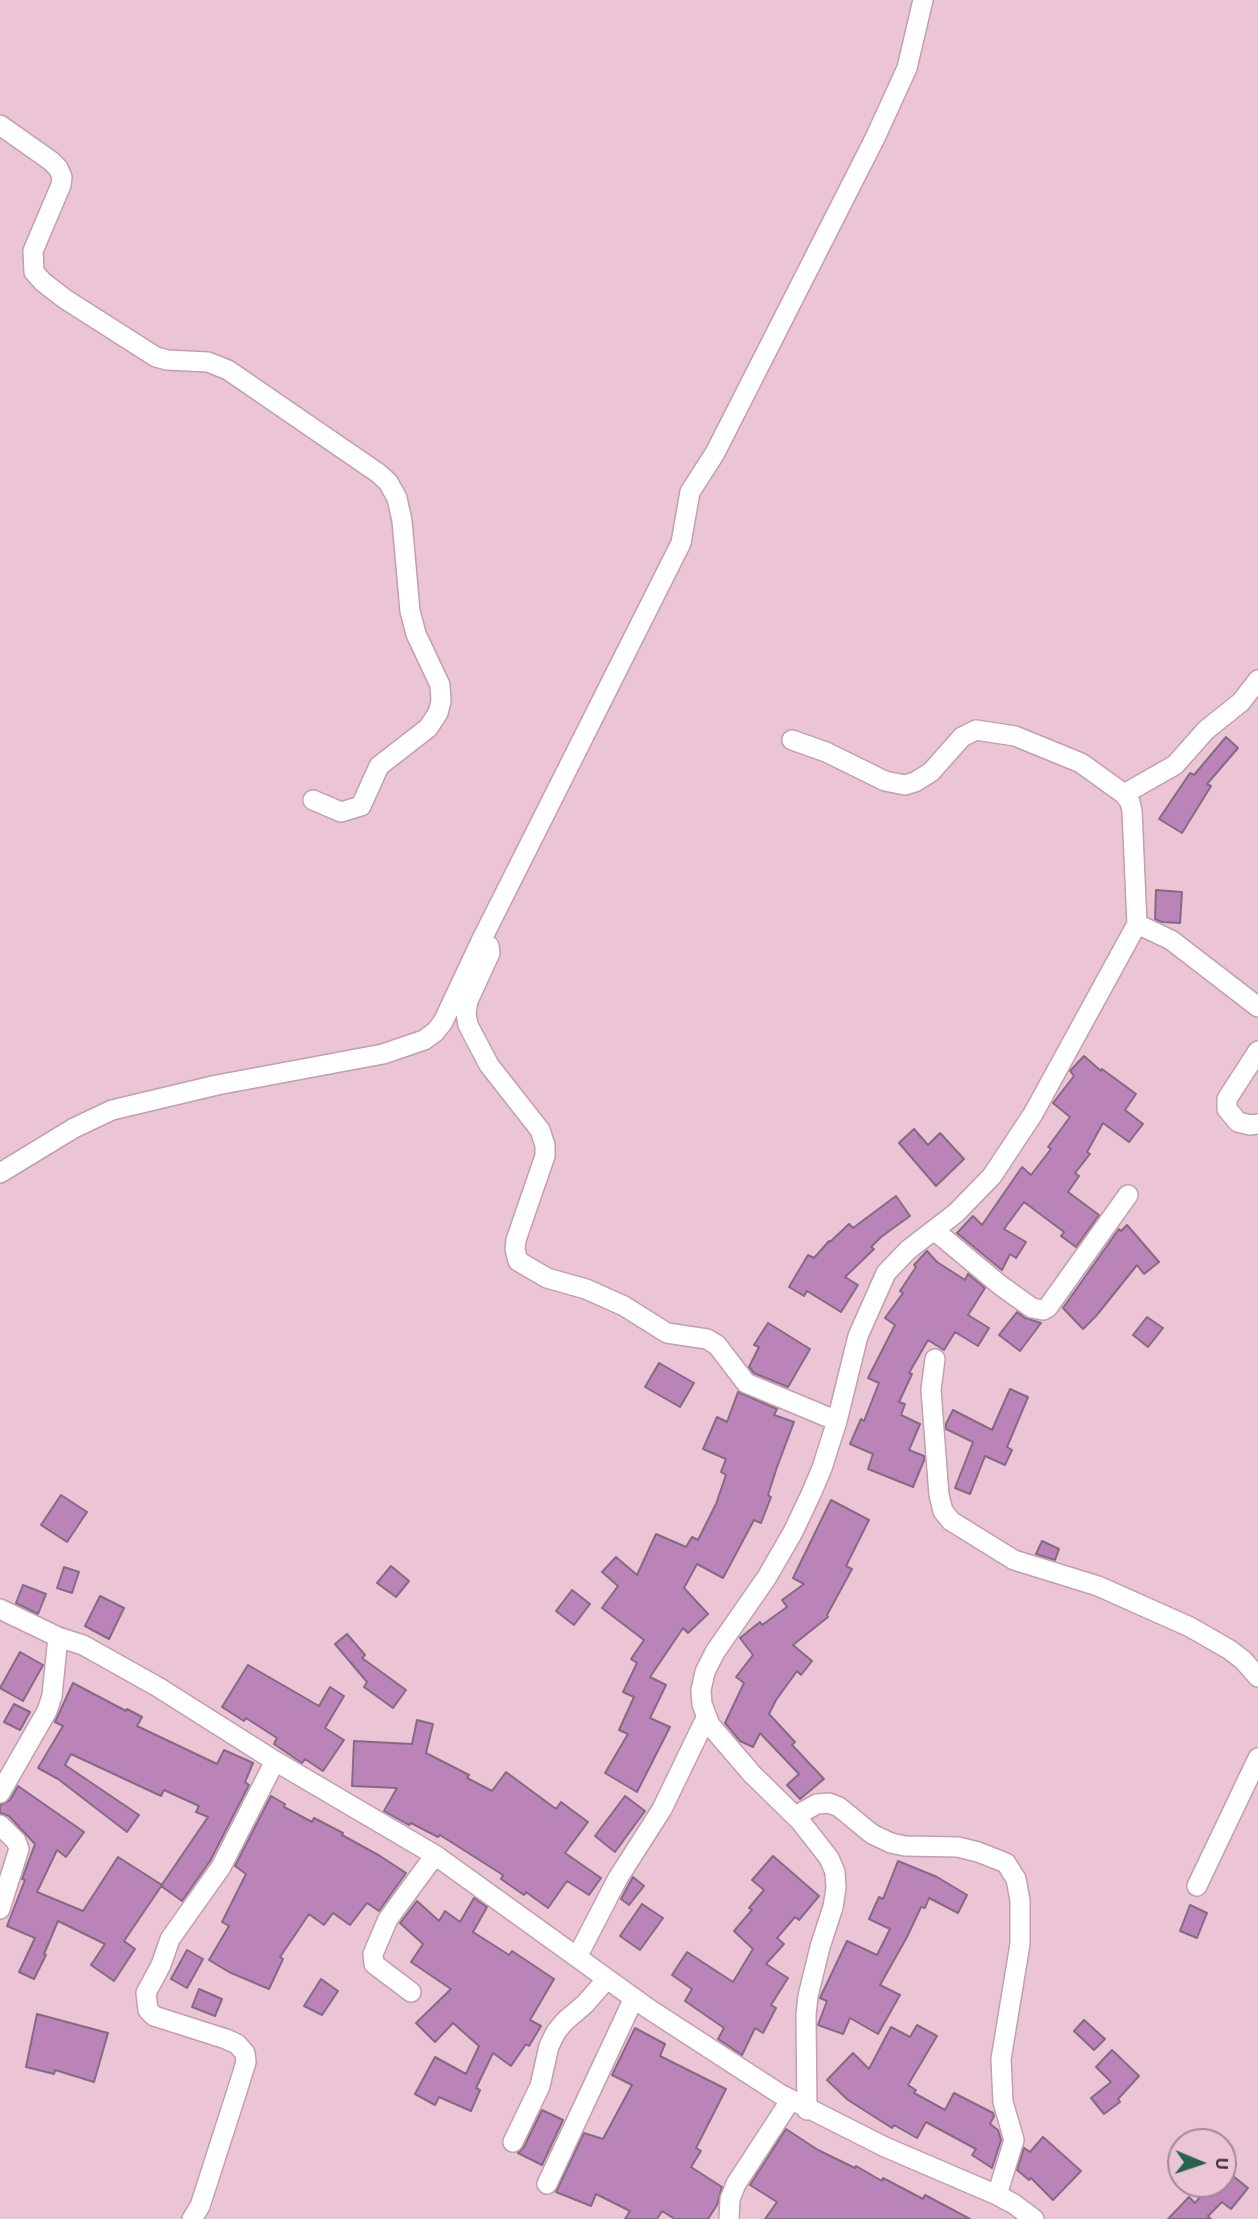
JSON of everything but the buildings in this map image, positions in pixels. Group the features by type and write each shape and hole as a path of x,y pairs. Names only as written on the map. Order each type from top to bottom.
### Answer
{"street":[{"path":"0,1173 74,1128 112,1110 217,1085 383,1054 430,1038 443,1022 681,543 690,492 715,453 875,138 907,68 923,0"},
{"path":"0,125 51,161 58,167 62,177 33,251 34,272 43,282 156,357 208,362 228,370 378,473 388,482 397,498 402,521 410,611 416,634 440,685 441,701 438,713 428,728 379,766 361,806 341,812 313,800"},
{"path":"1124,794 1175,765 1206,730 1241,702 1258,680"},
{"path":"729,2219 730,2199 736,2184 799,2105 808,1996 836,1888 830,1857 752,1774 706,1718 701,1690 705,1672 715,1652 767,1577 793,1532 822,1468 837,1421 858,1336 886,1273 908,1250 956,1213 992,1176 1033,1115 1137,924 1132,811 1124,794 1093,771 1015,736 984,730 969,732 931,772 905,785 885,781 827,752 792,740"},
{"path":"1137,924 1171,940 1258,1007"},
{"path":"481,941 489,946 490,953 468,1002 468,1025 489,1065 540,1130 545,1145 545,1156 516,1240 518,1261 547,1278 586,1289 624,1306 667,1334 707,1339 717,1345 738,1376 746,1383 837,1421"},
{"path":"1258,1051 1227,1099 1227,1109 1238,1122 1258,1124"},
{"path":"934,1230 1000,1285 1032,1308 1043,1310 1048,1307 1128,1195"},
{"path":"935,1359 932,1390 939,1495 943,1511 951,1521 1014,1560 1098,1586 1190,1627 1230,1650 1258,1676"},
{"path":"0,1609 58,1637 83,1645 158,1687 275,1761 435,1855 634,1998 799,2105 885,2147 1014,2203 1034,2219"},
{"path":"0,1793 47,1711 52,1696 58,1637"},
{"path":"577,1957 618,1878 662,1809 706,1718"},
{"path":"1197,1886 1258,1758"},
{"path":"192,2219 200,2206 238,2088 246,2062 245,2053 237,2043 155,2016 148,2010 146,1993 161,1965 170,1939 221,1867 275,1761"},
{"path":"794,1816 817,1804 829,1803 839,1807 872,1834 891,1843 905,1846 958,1847 978,1852 1006,1863 1016,1879 1020,1900 1020,1944 1001,2059 1003,2102 1014,2140 997,2195"},
{"path":"0,1825 16,1841 19,1849 0,1909"},
{"path":"411,1992 374,1964 373,1954 388,1919 435,1855"},
{"path":"513,2142 540,2086 556,2032 607,1979"},
{"path":"547,2184 634,1998"}]}
